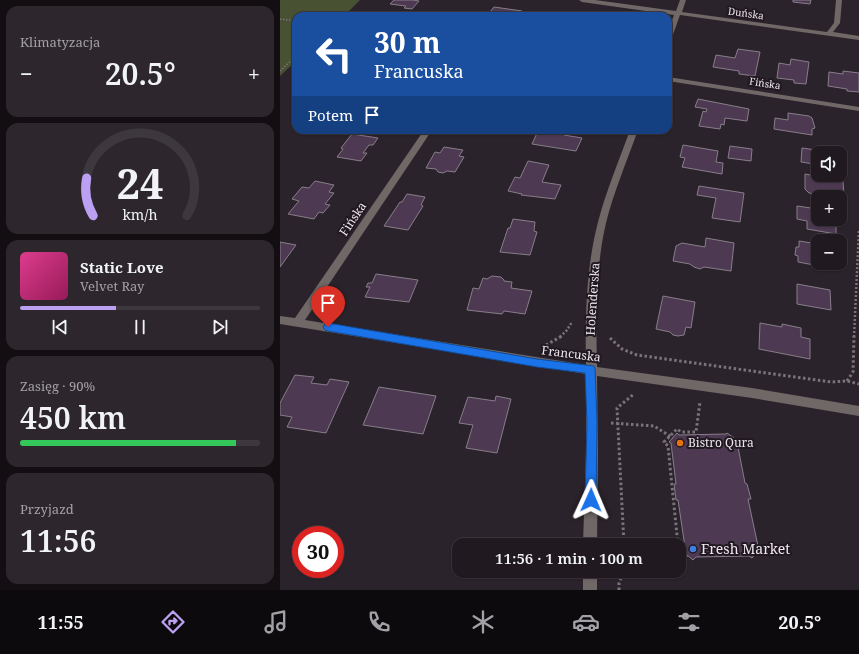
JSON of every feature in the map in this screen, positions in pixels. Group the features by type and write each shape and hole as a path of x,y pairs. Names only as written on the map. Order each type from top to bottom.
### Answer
{"street":[{"name":"Duńska","path":"582,0 671,12"},
{"path":"672,29 683,0"},
{"path":"828,34 837,23 839,0"},
{"name":"Duńska","path":"672,12 859,38"},
{"name":"Fińska","path":"672,80 859,109"},
{"name":"Fińska","path":"298,322 425,134"},
{"name":"Holenderska","path":"590,538 592,422 590,327 592,291 599,236 608,204 633,134"},
{"name":"Francuska","path":"280,320 537,363 590,369 752,393 859,411"},
{"path":"590,578 590,590"}],"path":[{"path":"280,19 292,21"},
{"path":"280,70 292,60"},
{"path":"847,381 853,372 859,229"},
{"path":"608,336 617,347 625,352 637,355 831,382 847,381 859,384"},
{"path":"624,538 617,408 636,393"},
{"path":"677,538 668,446 664,442 672,436 677,429 681,432 696,432 700,400"},
{"path":"592,422 654,426 672,436"},
{"path":"619,590 621,578"}],"green space":[{"path":"280,0 360,0 348,12 292,12 292,65 280,76"}],"building":[{"path":"394,0 419,1 412,9 404,8 406,6 390,4"},
{"path":"793,0 811,0 810,4 793,2"},
{"path":"494,7 522,11 521,12 490,12"},
{"path":"738,49 760,52 755,76 739,74 739,71 713,67 716,55 735,58"},
{"path":"791,59 809,62 806,84 794,83 794,80 777,78 779,63 790,65"},
{"path":"843,71 859,73 859,92 847,91 847,89 828,86 829,72 843,74"},
{"path":"698,99 749,109 747,121 725,118 724,125 721,124 720,129 699,126 703,111 706,112 707,109 695,107"},
{"path":"788,113 809,116 812,118 815,128 812,129 812,135 774,129 775,118 788,120"},
{"path":"352,134 378,138 373,145 369,145 363,153 367,153 361,161 337,157 343,149 341,148"},
{"path":"537,134 564,134 582,138 576,151 532,144"},
{"path":"683,145 718,151 716,162 723,163 722,174 682,167 685,158 680,157"},
{"path":"730,146 752,149 751,161 728,158"},
{"path":"444,147 463,150 459,156 464,157 455,172 447,171 443,173 438,172 436,169 426,168 435,152 440,153"},
{"path":"802,148 811,149 811,164 801,162"},
{"path":"528,161 549,165 542,182 561,185 555,199 521,195 522,194 508,191 515,177 520,178"},
{"path":"805,174 811,175 811,182 843,182 844,190 811,190 811,193 805,189"},
{"path":"315,181 334,185 329,192 334,193 325,204 330,205 323,213 319,212 314,219 288,214 299,201 292,199 302,187 309,188"},
{"path":"699,186 744,193 740,222 712,218 716,198 697,195"},
{"path":"407,194 425,197 421,205 423,206 408,230 384,226 400,202 402,202"},
{"path":"797,206 811,208 811,226 836,226 836,234 807,229 807,221 797,219"},
{"path":"513,219 535,222 534,231 537,232 530,255 500,252 508,228 510,228"},
{"path":"706,238 734,243 731,271 704,267 700,269 690,264 673,261 676,246 682,243 705,247"},
{"path":"799,241 811,243 811,264 798,262 798,256 795,255 796,247 799,247"},
{"path":"280,242 296,245 280,267"},
{"path":"376,274 418,280 409,302 365,297 370,287 366,287 368,283 372,283"},
{"path":"492,276 501,277 504,281 512,282 511,288 532,291 525,314 504,311 502,314 467,310 473,288 479,289 483,278 487,279"},
{"path":"797,284 830,290 831,310 797,304"},
{"path":"663,296 695,302 691,328 686,327 684,335 673,335 670,332 656,329"},
{"path":"760,323 782,327 782,324 801,328 801,337 810,339 810,359 759,349"},
{"path":"295,375 314,377 311,383 327,385 330,379 349,382 326,433 287,427 292,417 280,415 280,403"},
{"path":"379,387 436,396 423,434 363,425"},
{"path":"496,396 511,399 497,453 466,448 473,425 459,423 468,397 495,401"},
{"path":"677,433 679,435 727,433 738,441 745,483 747,484 751,499 748,499 758,546 760,548 752,558 749,556 696,557 693,560 686,554 686,538 684,538 678,500 676,500 674,484 676,484 671,443 669,442"}],"place":[{"name":"Bistro Qura","path":"680,443"},
{"name":"Fresh Market","path":"693,549"}],"route":[{"path":"328,327 537,363 590,369 592,422 591,500"}]}
